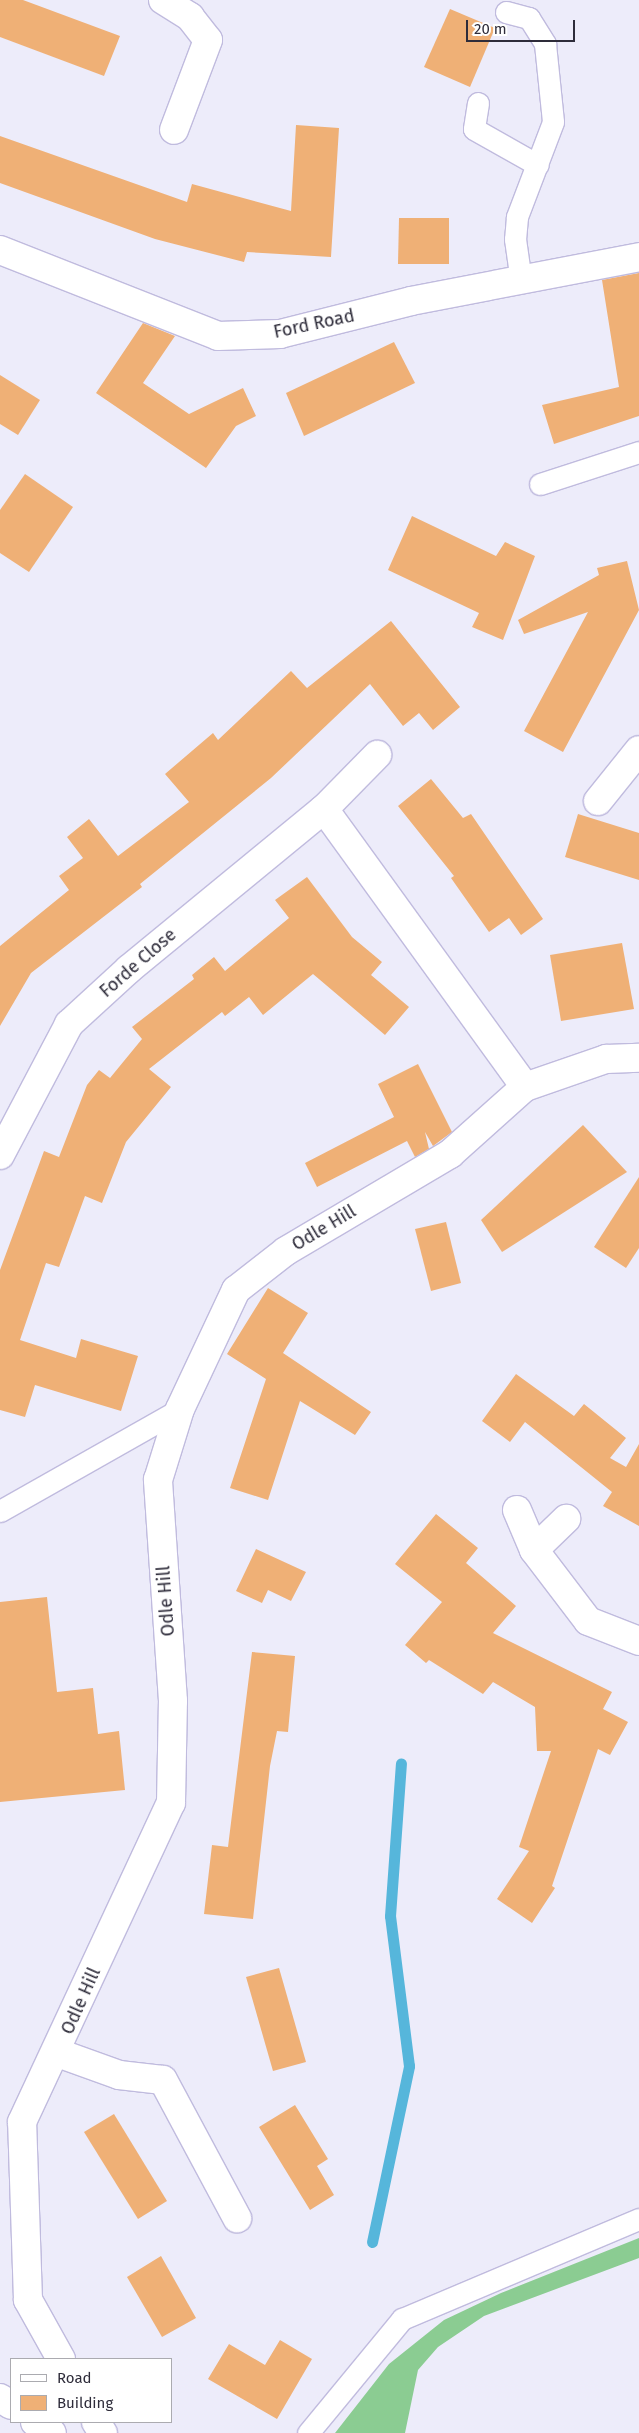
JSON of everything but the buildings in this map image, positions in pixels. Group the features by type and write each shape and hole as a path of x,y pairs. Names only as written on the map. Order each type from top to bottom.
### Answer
{"street":[{"path":"163,0 190,17 208,40 174,130"},
{"name":"Ford Road","path":"0,250 218,336 280,334 411,301 639,257"},
{"path":"598,801 639,750"},
{"name":"Forde Close","path":"0,1155 69,1024 129,968 324,809 377,755"},
{"path":"324,809 525,1087"},
{"name":"Odle Hill","path":"60,2358 28,2300 11,2127 58,2053 171,1803 174,1701 158,1480 180,1408 236,1290 286,1251 450,1154 525,1087 606,1059 639,1058"},
{"path":"517,1510 534,1550 588,1621 639,1641"},
{"path":"534,1550 566,1519"},
{"path":"58,2053 119,2075 163,2080 237,2218"},
{"path":"37,2423 52,2433"}],"lane":[{"path":"506,12 529,18 545,44 553,122 517,217 515,239 521,281"},
{"path":"478,103 474,129 538,165"},
{"path":"540,484 639,452"},
{"path":"0,1511 180,1408"},
{"path":"308,2433 402,2319 639,2219"}],"green space":[{"path":"639,2238 639,2258 484,2316 438,2347 418,2370 405,2433 335,2433 389,2364 444,2320 501,2293"}],"waterway":[{"path":"372,2242 409,2066 390,1916 401,1763"}]}
